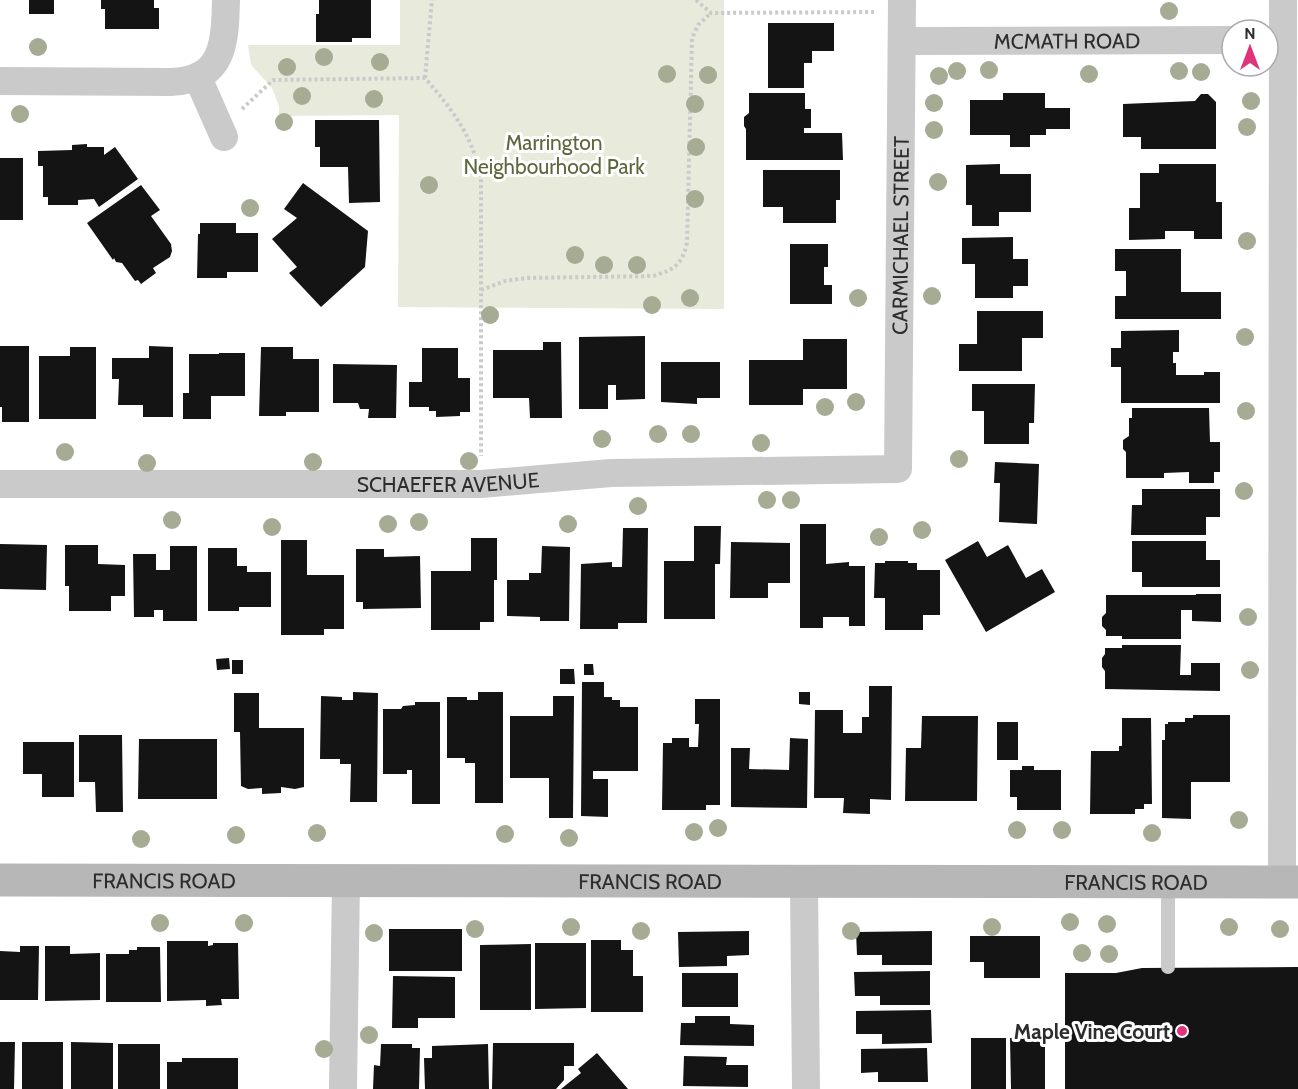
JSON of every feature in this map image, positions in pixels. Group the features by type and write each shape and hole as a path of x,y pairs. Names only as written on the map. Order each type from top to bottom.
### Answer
{"street":[{"path":"0,81 171,82 198,78 212,67 222,47 225,33 226,0"},
{"path":"1283,0 1290,882"},
{"name":"CARMICHAEL STREET","path":"898,469 902,6"},
{"name":"MCMATH ROAD","path":"902,41 1220,40"},
{"path":"198,78 222,133"},
{"name":"SCHAEFER AVENUE","path":"0,484 481,484 611,473 898,469"},
{"name":"FRANCIS ROAD","path":"0,880 1290,882"},
{"path":"343,1089 346,881"},
{"path":"804,883 806,1089"}],"lane":[{"path":"1168,883 1168,967"}],"path":[{"path":"432,0 425,78 447,103 466,132 478,161 482,190 481,484"},
{"path":"696,0 711,13"},
{"path":"481,290 505,281 526,278 653,276 668,272 679,264 687,243 692,38 698,25 711,13 902,6"},
{"path":"222,133 273,80 425,78"}],"green space":[{"name":"Marrington Neighbourhood Park","path":"400,0 724,0 724,309 398,307 399,115 279,116 279,106 272,88 251,65 248,45 400,45"}],"building":[{"path":"29,0 54,0 54,14 29,14"},
{"path":"101,0 154,0 154,8 159,8 159,29 105,29 105,9 101,9"},
{"path":"319,0 371,0 371,38 352,38 352,42 316,42 316,14 319,14"},
{"path":"768,23 834,23 834,51 812,51 812,63 804,63 804,88 768,88"},
{"path":"749,93 805,93 805,109 811,109 811,128 804,128 804,133 842,133 843,160 746,160 744,117 749,113"},
{"path":"1003,93 1045,93 1045,108 1070,108 1070,129 1046,129 1046,135 1030,135 1030,147 1010,147 1010,135 970,135 970,100 1003,100"},
{"path":"1201,94 1208,94 1216,102 1216,149 1141,149 1141,137 1123,137 1123,104 1195,101"},
{"path":"315,120 379,120 380,202 349,203 348,167 320,167 320,147 315,147"},
{"path":"87,144 87,147 104,147 104,155 115,147 138,179 99,207 94,199 78,200 78,205 48,205 48,197 43,197 43,166 38,166 38,151 72,150 72,145"},
{"path":"0,158 23,158 23,220 0,220"},
{"path":"1000,164 1000,174 1031,174 1031,212 999,212 999,226 972,226 972,205 966,205 966,165"},
{"path":"1159,164 1216,164 1216,202 1222,202 1222,239 1194,239 1194,231 1165,231 1165,239 1129,240 1129,208 1140,208 1140,173 1159,173"},
{"path":"763,170 840,170 840,200 836,200 836,223 783,223 783,207 763,207"},
{"path":"303,183 368,231 365,267 321,307 289,273 297,267 272,239 297,218 284,209"},
{"path":"141,185 160,210 151,216 171,244 172,251 170,257 153,268 156,273 141,284 138,280 135,281 122,263 116,262 114,258 113,260 87,223"},
{"path":"200,223 236,223 236,233 258,233 258,272 227,272 227,278 197,278"},
{"path":"1013,237 1013,259 1028,259 1028,286 1013,286 1013,298 975,298 975,264 962,264 962,238"},
{"path":"790,244 828,244 828,267 824,267 824,285 832,285 832,304 790,304"},
{"path":"1115,249 1181,249 1181,292 1221,292 1221,319 1115,319 1115,296 1126,296 1126,271 1115,271"},
{"path":"977,311 1043,311 1043,338 1022,338 1022,371 959,371 959,344 977,344"},
{"path":"1179,330 1179,352 1173,352 1176,375 1204,375 1204,372 1220,372 1220,403 1121,403 1121,367 1111,367 1111,348 1121,348 1121,331"},
{"path":"645,336 645,399 616,400 616,385 608,385 608,409 579,409 579,337"},
{"path":"803,339 847,339 847,389 803,389 803,405 749,405 749,360 803,360"},
{"path":"543,342 561,342 562,418 530,418 529,398 493,398 493,350 543,350"},
{"path":"0,346 29,346 29,422 2,422"},
{"path":"149,346 173,347 173,417 143,417 143,405 118,405 119,379 112,379 112,358 149,358"},
{"path":"70,347 96,347 96,419 39,419 39,356 70,356"},
{"path":"261,347 293,347 293,359 319,359 319,412 286,412 286,416 259,416"},
{"path":"422,348 458,348 458,378 470,378 470,412 460,412 460,416 436,417 436,411 429,411 429,407 409,407 409,382 422,382"},
{"path":"245,353 245,396 211,396 211,419 183,419 183,393 189,393 189,354"},
{"path":"661,362 720,362 720,398 697,398 697,404 661,402"},
{"path":"333,364 397,365 396,418 368,418 369,409 360,409 358,403 333,403"},
{"path":"972,384 1035,384 1034,423 1029,423 1029,444 984,444 984,411 972,411"},
{"path":"1132,408 1209,408 1210,442 1220,442 1220,472 1214,472 1214,483 1189,483 1189,472 1164,473 1164,478 1126,478 1126,452 1123,449 1123,440 1129,436 1129,418 1132,418"},
{"path":"995,462 1039,464 1037,524 999,522 1000,483 994,483"},
{"path":"1142,489 1220,489 1220,517 1206,517 1206,535 1131,535 1132,505 1142,505"},
{"path":"800,524 826,524 826,564 849,562 849,566 865,566 865,626 849,626 849,617 823,617 823,628 800,628"},
{"path":"694,526 721,526 720,564 715,564 715,619 664,619 664,561 694,561"},
{"path":"623,528 648,528 647,623 618,623 618,629 580,629 581,564 612,562 612,567 622,567"},
{"path":"471,538 497,538 494,622 480,622 480,630 431,630 431,571 471,571"},
{"path":"281,540 307,540 307,575 344,575 344,629 324,629 324,635 281,635"},
{"path":"978,541 987,557 1008,545 1026,578 1042,569 1055,592 986,632 945,560"},
{"path":"1132,541 1206,541 1206,560 1220,560 1220,587 1142,587 1142,572 1132,572"},
{"path":"731,542 790,543 790,583 768,583 768,598 730,598"},
{"path":"0,544 47,545 46,590 0,589"},
{"path":"65,545 98,545 98,564 125,565 125,596 111,596 111,611 69,611 69,586 65,586"},
{"path":"170,546 197,546 197,621 163,621 163,610 154,610 154,617 134,617 133,554 156,554 156,570 170,570"},
{"path":"542,546 570,547 569,621 540,621 540,617 507,616 507,580 529,580 529,573 541,573"},
{"path":"208,548 237,548 237,566 247,566 247,572 271,572 271,607 239,607 239,611 208,611"},
{"path":"356,549 384,549 384,557 420,556 421,608 363,609 363,602 356,602"},
{"path":"885,561 917,563 917,570 940,570 940,615 923,615 923,630 885,630 885,598 874,598 875,563 885,563"},
{"path":"1221,594 1221,622 1192,621 1192,610 1181,610 1181,639 1122,639 1122,636 1106,636 1106,630 1102,626 1102,617 1106,613 1106,595"},
{"path":"1122,645 1181,645 1180,675 1191,675 1191,663 1220,663 1220,691 1105,689 1102,658 1105,648 1122,648"},
{"path":"229,658 230,669 217,670 216,659"},
{"path":"232,660 243,660 243,674 232,674"},
{"path":"584,664 593,664 594,675 584,675"},
{"path":"560,669 574,669 575,684 560,684"},
{"path":"582,682 604,682 604,697 620,700 620,707 638,707 638,771 593,771 593,779 608,779 608,817 581,816"},
{"path":"869,686 892,686 891,800 870,799 870,814 843,813 844,798 814,798 815,710 843,710 843,733 862,733 862,717 869,717"},
{"path":"353,692 378,693 377,802 350,802 351,764 340,764 340,759 320,759 321,696 353,700"},
{"path":"478,692 503,692 503,803 475,803 475,763 465,763 465,758 447,758 447,697 467,697 467,700 478,700"},
{"path":"799,692 810,692 810,705 799,704"},
{"path":"234,693 259,693 259,728 304,728 304,787 295,789 281,787 281,793 262,794 262,788 248,789 241,786 240,732 234,732"},
{"path":"553,696 574,696 573,818 549,818 549,778 510,778 510,716 553,716"},
{"path":"695,699 720,699 720,805 706,805 706,810 662,810 663,743 672,743 672,738 689,738 689,747 698,747 699,724 695,724"},
{"path":"415,702 440,702 440,804 412,804 412,770 407,770 407,774 383,774 383,709 401,709 403,706 415,705"},
{"path":"1193,715 1230,715 1230,782 1191,782 1191,819 1162,818 1162,740 1165,740 1165,724 1185,722 1185,718 1193,718"},
{"path":"922,716 978,716 977,801 905,801 906,748 921,748"},
{"path":"1122,718 1151,718 1152,804 1144,804 1144,809 1135,809 1135,814 1090,814 1091,751 1119,751 1119,746 1122,746"},
{"path":"997,722 1018,722 1018,760 997,760"},
{"path":"79,735 122,735 123,812 96,812 95,782 79,782"},
{"path":"790,738 808,739 807,808 731,807 731,748 750,748 749,769 789,770"},
{"path":"139,739 217,739 217,799 138,799"},
{"path":"23,742 74,742 74,797 42,797 42,774 23,774"},
{"path":"1022,766 1034,766 1034,770 1061,770 1061,810 1017,810 1017,797 1010,797 1010,770 1022,770"},
{"path":"389,929 462,929 462,971 389,971"},
{"path":"749,931 749,955 727,956 727,966 679,967 678,932"},
{"path":"932,931 932,965 882,965 882,955 857,955 856,932"},
{"path":"970,936 1040,936 1040,978 984,978 984,962 970,962"},
{"path":"591,940 621,940 621,950 633,950 633,976 643,976 643,1012 591,1012"},
{"path":"167,941 208,941 208,946 213,943 238,943 239,999 221,999 222,1005 206,1006 206,1000 167,1001"},
{"path":"535,943 586,943 586,1008 535,1009"},
{"path":"531,944 531,1010 480,1010 480,945"},
{"path":"20,946 39,946 38,1000 0,1000 0,951 20,952"},
{"path":"45,946 70,946 70,954 100,953 100,1000 45,1001"},
{"path":"137,947 160,947 161,1002 106,1002 106,954 129,954 129,950 137,950"},
{"name":"Maple Vine Court","path":"1298,967 1298,1089 1065,1089 1065,973 1116,973 1142,968"},
{"path":"930,971 930,1005 880,1005 880,996 855,996 854,972"},
{"path":"682,973 738,973 738,1007 682,1007"},
{"path":"393,976 455,977 455,1018 418,1018 418,1028 392,1028"},
{"path":"931,1010 932,1043 882,1044 882,1034 856,1034 856,1011"},
{"path":"695,1016 730,1016 730,1024 754,1025 754,1046 680,1045 681,1023 695,1023"},
{"path":"971,1038 1006,1038 1006,1089 971,1089"},
{"path":"1010,1038 1045,1038 1045,1089 1011,1089"},
{"path":"0,1042 15,1042 14,1089 0,1089"},
{"path":"22,1042 63,1042 63,1089 22,1089"},
{"path":"71,1042 113,1043 113,1089 71,1089"},
{"path":"493,1043 574,1043 574,1066 564,1066 564,1080 556,1089 492,1089"},
{"path":"118,1044 160,1044 160,1089 118,1089"},
{"path":"381,1044 412,1044 412,1048 420,1048 419,1089 373,1089 374,1065 380,1066"},
{"path":"488,1044 489,1089 425,1089 424,1058 432,1058 432,1046"},
{"path":"927,1048 928,1082 878,1082 878,1072 861,1073 861,1049"},
{"path":"597,1053 628,1089 561,1089 581,1073 578,1069"},
{"path":"684,1056 727,1057 726,1065 748,1065 748,1087 683,1086"},
{"path":"182,1058 238,1058 238,1089 167,1089 167,1062 182,1062"}],"place":[{"name":"Maple Vine Court","path":"1182,1031"}]}
